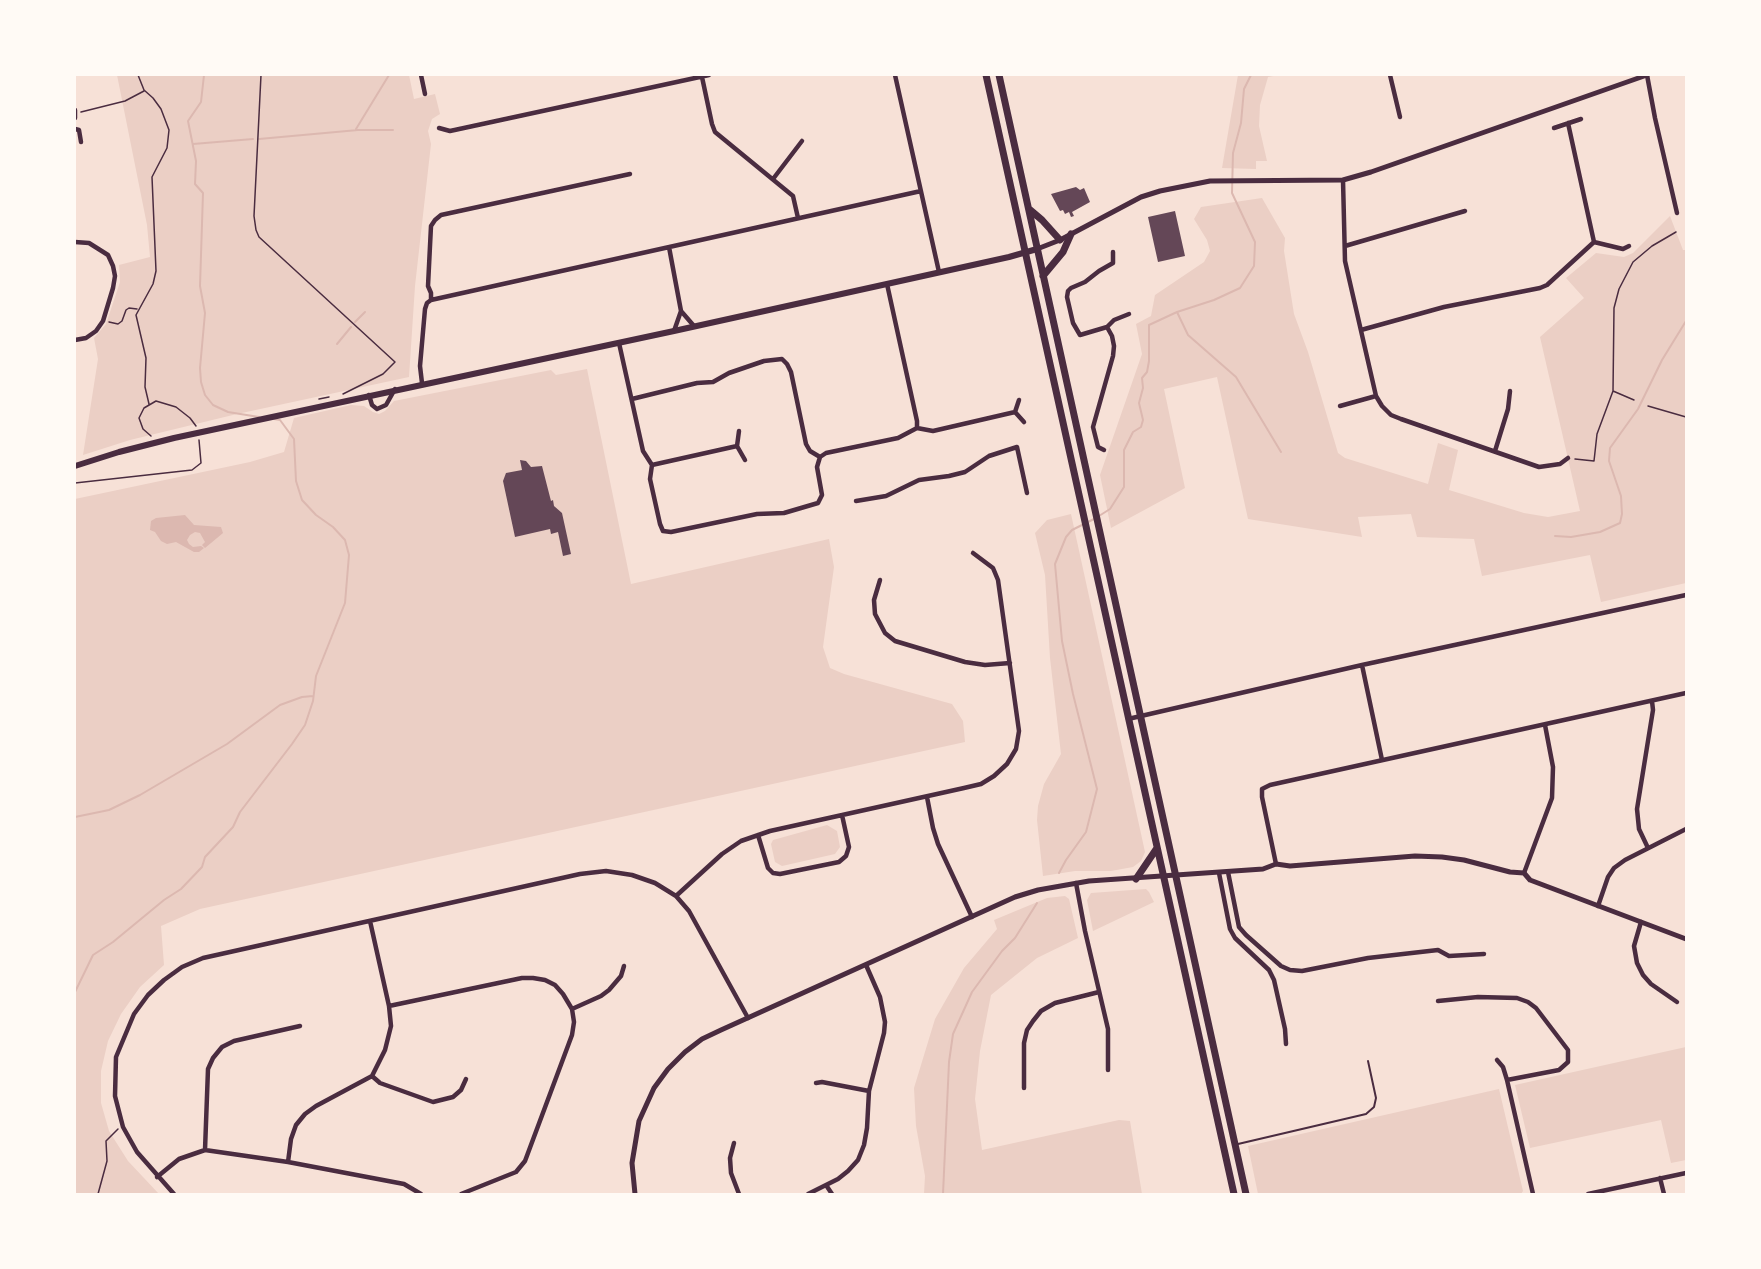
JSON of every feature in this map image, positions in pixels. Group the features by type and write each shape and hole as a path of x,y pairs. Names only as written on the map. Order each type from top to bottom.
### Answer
{"main road":[{"path":"986,75 1234,1194"},
{"path":"999,75 1246,1194"},
{"path":"1029,209 1060,240"},
{"path":"1043,276 1062,252 1071,234"},
{"path":"75,466 119,452 325,402 480,373 1037,249"},
{"path":"1136,879 1157,848"}],"street":[{"path":"421,75 425,94"},
{"path":"440,128 450,131 709,75"},
{"path":"895,75 939,272"},
{"path":"1390,75 1400,117"},
{"path":"1037,249 1060,240 1152,193 1210,181 1343,180 1647,75 1677,213"},
{"path":"702,77 715,132 793,196 798,218"},
{"path":"75,112 75,118"},
{"path":"1554,128 1581,119"},
{"path":"1568,123 1594,242"},
{"path":"75,129 79,130 81,142"},
{"path":"773,179 802,141"},
{"path":"431,300 428,286 431,226 441,215 630,174"},
{"path":"1343,180 1345,261 1376,396 1391,415 1539,467 1560,464 1568,458"},
{"path":"422,383 420,366 425,309 431,300 921,191"},
{"path":"1345,246 1465,211"},
{"path":"75,242 89,243 108,255 115,276 103,321 96,331 86,338 75,340"},
{"path":"1594,242 1623,249 1629,246"},
{"path":"1361,330 1444,307 1540,288 1547,285 1594,242"},
{"path":"669,247 681,311 674,331"},
{"path":"1113,252 1113,263 1068,291 1067,297 1073,323 1080,335 1107,327 1114,320 1129,314"},
{"path":"887,284 917,428"},
{"path":"681,311 694,326"},
{"path":"1104,450 1098,447 1093,427 1113,356 1114,346 1107,327"},
{"path":"619,343 643,451 652,465 650,478 663,531 670,532 758,514 784,513 818,504 822,495 816,467 820,457 826,453 898,438 917,428 933,431 1015,412"},
{"path":"632,399 697,383 714,382 740,369 764,361 782,359 791,372 806,444 810,451 820,457"},
{"path":"369,395 372,405 377,409 386,405 395,390"},
{"path":"1495,451 1508,409 1510,391"},
{"path":"1340,406 1376,396"},
{"path":"1015,412 1019,400"},
{"path":"1015,412 1024,422"},
{"path":"739,431 737,446 745,460"},
{"path":"652,465 737,446"},
{"path":"856,501 886,496 919,480 958,474 972,468 989,456 1017,447 1027,493"},
{"path":"676,896 722,854 741,841 758,834 981,784 1007,764 1016,749 1019,731 998,580 993,568 973,553"},
{"path":"880,580 874,600 875,615 885,633 895,641 965,662 985,665 1010,663"},
{"path":"1128,718 1686,595"},
{"path":"1362,665 1382,760"},
{"path":"1276,864 1262,797 1262,789 1270,785 1686,693"},
{"path":"1648,848 1639,829 1637,809 1653,710 1652,701"},
{"path":"1524,873 1552,798 1553,767 1545,725"},
{"path":"927,797 938,844 972,917"},
{"path":"758,834 768,868 773,873 780,874 839,862 846,856 849,847 842,815"},
{"path":"1598,906 1608,877 1614,868 1686,829"},
{"path":"635,1194 632,1163 635,1136 644,1107 668,1069 685,1052 702,1039 1027,893 1076,883 1263,869 1276,864 1290,866 1415,856 1442,857 1524,873 1530,880 1686,939"},
{"path":"174,1194 137,1152 123,1127 115,1096 116,1057 134,1014 148,995 164,980 203,958 580,874 606,871 632,874 655,883 676,896 689,911 748,1018"},
{"path":"1228,872 1239,927 1281,966 1290,970 1302,971 1368,958 1438,950 1449,956 1484,954"},
{"path":"1219,873 1230,929 1240,945 1269,970 1274,980 1286,1044"},
{"path":"1076,883 1108,1029 1108,1070"},
{"path":"288,1162 291,1139 296,1125 305,1114 372,1076 385,1050 391,1026 389,1006 370,921"},
{"path":"1641,922 1634,946 1637,963 1643,975 1652,984 1677,1002"},
{"path":"1230,929 1239,927"},
{"path":"808,1194 848,1171 858,1160 864,1145 869,1091 885,1022 880,997 866,965"},
{"path":"572,1009 609,990 621,976 624,966"},
{"path":"389,1006 522,978 533,978 555,985 572,1009 574,1022 572,1035 525,1161 516,1172 461,1194"},
{"path":"1024,1088 1024,1043 1027,1030 1033,1021 1041,1011 1055,1003 1099,992"},
{"path":"1438,1001 1517,998 1536,1008 1568,1050 1568,1062 1559,1070 1507,1080"},
{"path":"205,1150 208,1069 213,1058 222,1047 234,1041 300,1026"},
{"path":"1497,1060 1503,1067 1507,1080 1533,1194"},
{"path":"372,1076 380,1083 433,1102 453,1097 461,1090 466,1079"},
{"path":"816,1083 822,1082 869,1091"},
{"path":"734,1143 730,1158 731,1173 739,1194"},
{"path":"158,1177 179,1159 205,1150 288,1162 404,1184 421,1194"},
{"path":"1588,1194 1686,1173"},
{"path":"1660,1178 1664,1194"},
{"path":"826,1185 832,1194"}],"lane":[{"path":"1235,1145 1366,1114 1374,1107 1376,1098 1368,1061"}],"path":[{"path":"138,75 144,90 161,109 169,130 169,141 152,177 156,271 153,284 138,310 136,324 146,358 145,387 150,404"},
{"path":"261,75 255,197 256,231 259,237 395,362 383,374 344,394"},
{"path":"75,112 125,101 144,90"},
{"path":"1568,458 1594,461 1597,434 1613,391 1614,308 1619,290 1633,262 1652,246 1676,232"},
{"path":"103,321 118,324 122,321 126,310 129,308 138,310"},
{"path":"1613,391 1634,400"},
{"path":"325,402 334,396"},
{"path":"1648,406 1686,417"},
{"path":"98,1194 107,1161 106,1141 113,1132 123,1127"}],"shaded area":[{"path":"117,75 409,75 414,99 435,94 440,114 432,119 428,131 431,144 415,286 409,377 237,414 130,440 83,455 98,359 94,338 106,324 120,282 119,265 150,257 147,225"},
{"path":"1238,75 1279,75 1268,77 1260,105 1259,126 1267,161 1256,161 1256,169 1222,168"},
{"path":"1262,198 1285,238 1284,251 1294,314 1308,352 1338,453 1345,458 1428,484 1438,443 1458,450 1449,490 1524,513 1548,517 1580,511 1540,337 1584,298 1566,278 1596,253 1624,257 1633,253 1670,216 1683,250 1686,250 1686,583 1601,602 1590,555 1482,576 1474,539 1417,537 1411,514 1358,517 1362,537 1248,519 1217,377 1164,389 1185,488 1111,528 1100,475 1142,354 1136,324 1151,316 1155,295 1204,262 1210,251 1207,240 1194,219 1201,207"},
{"path":"587,369 631,584 829,539 834,567 823,647 830,668 952,704 963,721 965,742 200,909 161,926 164,965 140,987 121,1014 108,1041 101,1071 101,1103 109,1131 128,1161 159,1194 75,1194 75,499 250,462 284,452 294,418 351,405 364,406 379,414 394,401 551,370 556,375"},
{"path":"1071,514 1145,852 1141,861 1133,867 1043,876 1037,820 1038,806 1044,784 1061,754 1050,658 1045,575 1035,533 1047,520"},
{"path":"185,515 194,525 221,527 223,533 205,548 202,545 205,542 200,533 195,532 190,535 187,540 189,544 193,547 204,548 199,552 194,552 176,542 167,544 161,541 155,532 150,530 151,521 156,518"},
{"path":"827,825 837,831 840,847 835,854 782,866 775,862 771,844 773,840"},
{"path":"1146,889 1154,902 1093,931 1087,900 1091,893"},
{"path":"1065,896 1069,899 1078,938 1037,958 991,995 980,1051 975,1099 982,1150 1119,1120 1130,1121 1142,1194 924,1194 925,1176 916,1126 914,1088 935,1019 964,968 997,929 994,920 1047,898"},
{"path":"1686,1047 1686,1160 1671,1163 1661,1120 1530,1148 1515,1085"},
{"path":"1499,1089 1523,1191 1521,1194 1258,1194 1248,1146"}],"building":[{"path":"1076,187 1080,190 1084,188 1090,202 1072,212 1074,216 1071,217 1069,212 1065,214 1063,210 1060,211 1051,194"},
{"path":"1175,211 1185,256 1158,262 1148,217"},
{"path":"520,460 526,461 531,467 542,466 551,501 553,500 554,506 562,513 571,554 563,556 558,532 551,534 550,529 515,537 503,481 506,473 522,470"}],"waterway":[{"path":"204,75 201,102 188,121 196,161 195,184 203,193 200,286 205,313 200,368 201,382 205,395 213,405 228,412 259,417"},
{"path":"356,129 389,75"},
{"path":"1099,516 1110,509 1124,487 1124,450 1133,432 1141,427 1143,420 1139,403 1143,388 1142,378 1147,372 1149,361 1149,325 1240,288 1254,266 1255,242 1232,193 1233,153 1241,123 1244,89 1251,75"},
{"path":"259,139 358,130 393,130"},
{"path":"193,144 253,139"},
{"path":"355,322 365,312"},
{"path":"1177,312 1188,335 1236,377 1281,452"},
{"path":"1555,536 1571,537 1600,532 1620,523 1621,496 1609,461 1610,448 1638,409 1662,360 1686,321"},
{"path":"337,344 351,327"},
{"path":"75,992 93,955 181,889 202,867 205,857 233,827 240,812 305,725 313,701 316,676 345,603 349,555 345,540 302,500 296,481 294,439 280,420 274,419"},
{"path":"1059,873 1086,832 1097,789 1062,641 1055,564 1066,537 1072,530 1094,519"},
{"path":"75,817 109,810 140,795 227,744 280,705 302,697 313,696"},
{"path":"943,1194 949,1062 953,1034 972,992 1002,951 1015,938 1037,903"}]}
